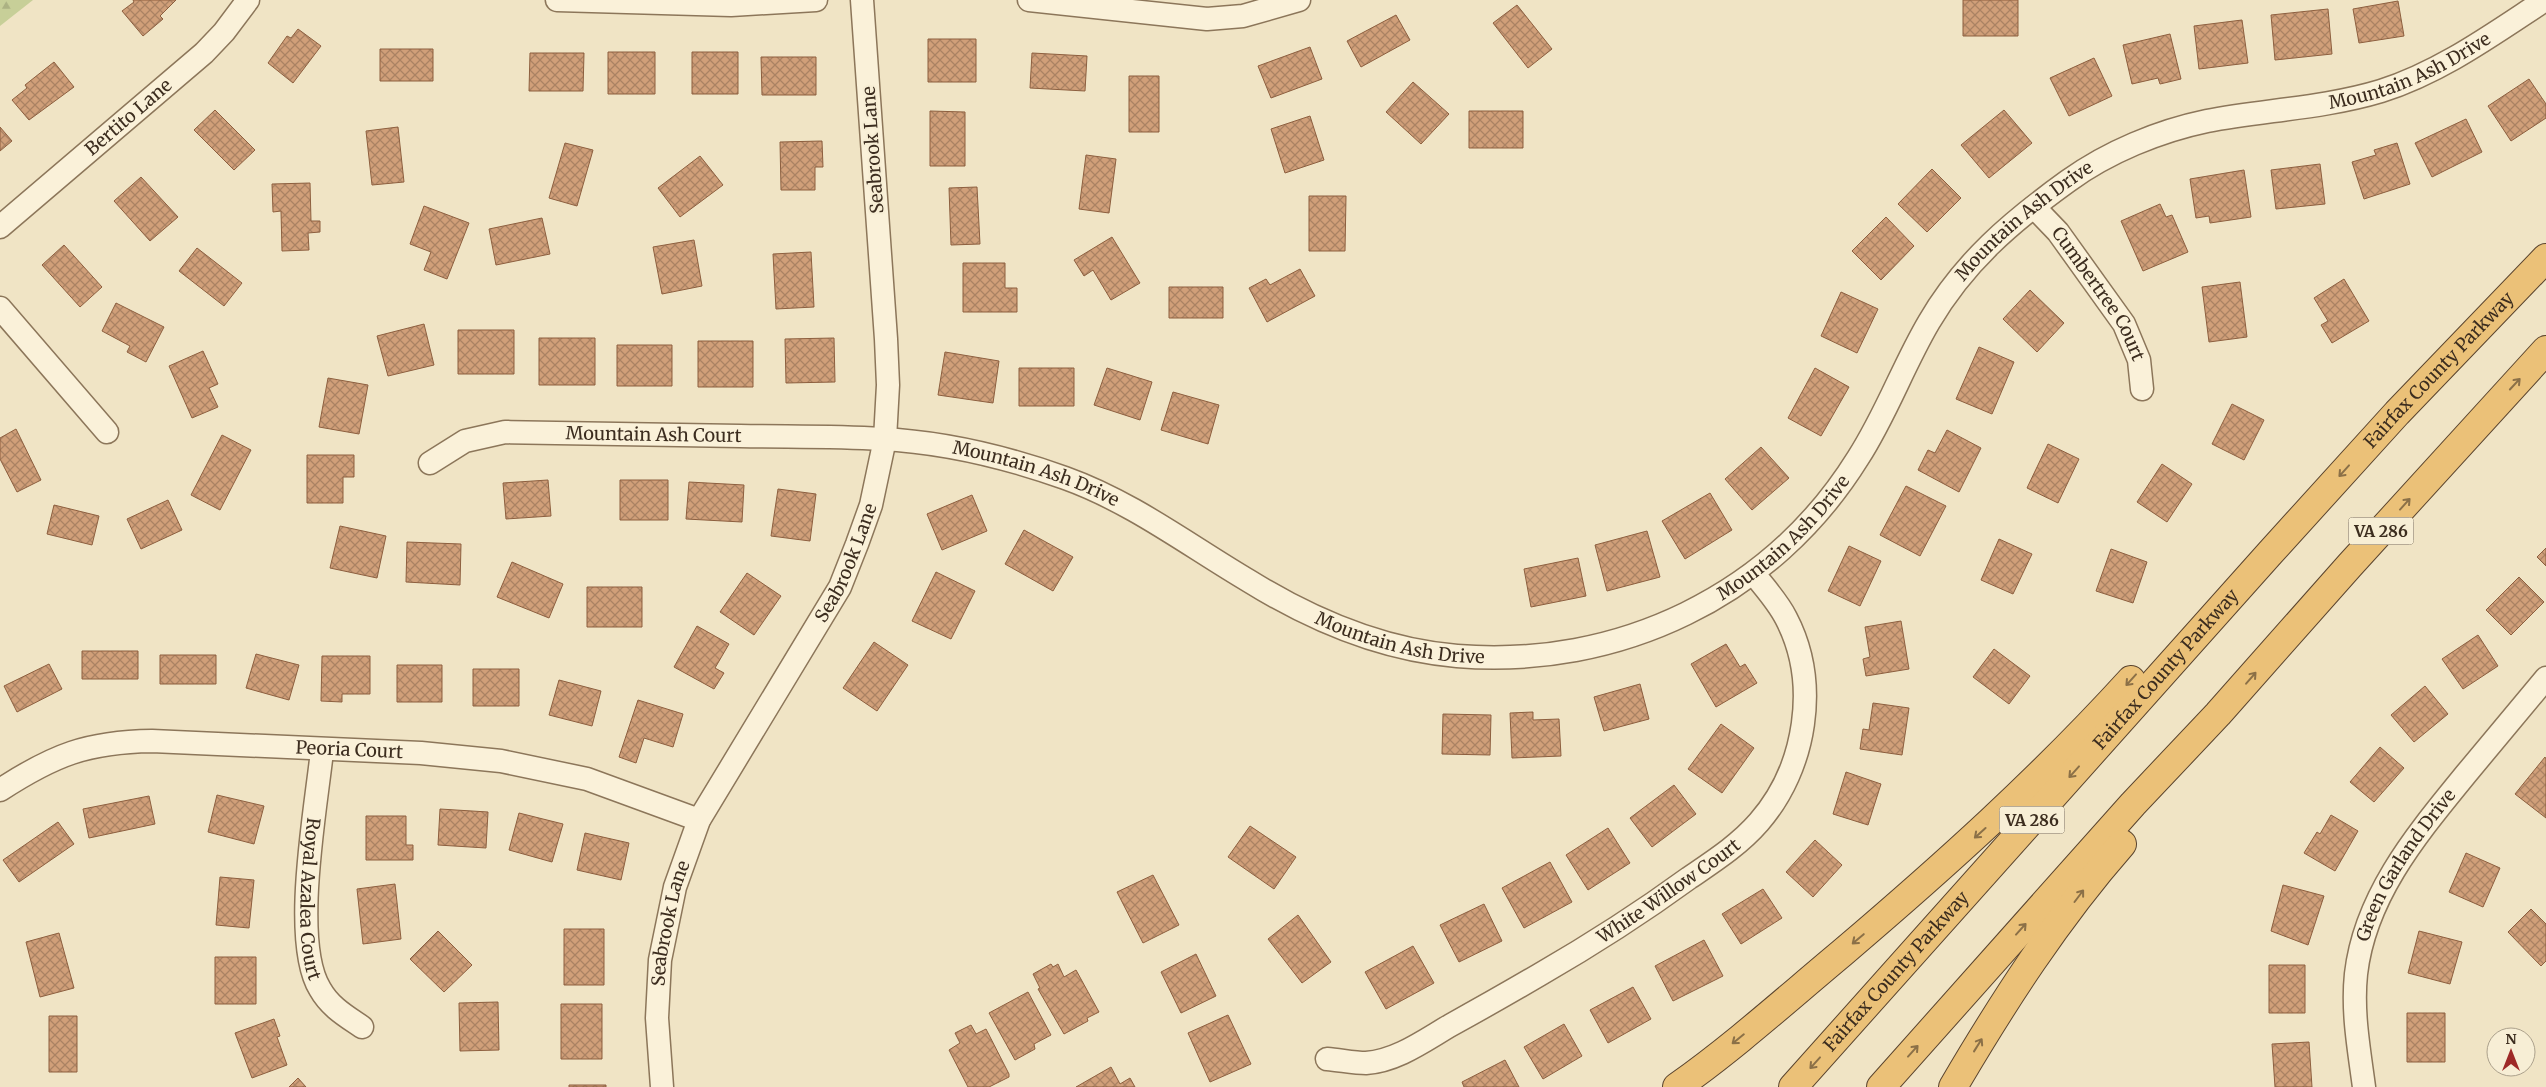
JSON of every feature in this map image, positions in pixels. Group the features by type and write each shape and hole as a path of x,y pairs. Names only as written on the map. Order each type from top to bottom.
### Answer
{"highway":[{"name":"Fairfax County Parkway","path":"1793,1087 2397,413 2546,258"},
{"name":"VA 286","path":"1881,1087 2133,804 2218,714 2350,565 2546,350"},
{"path":"1677,1087 1776,1008 1948,862 2052,764 2199,604 2270,553"},
{"path":"1953,1087 1998,1015 2066,914 2144,817 2218,714"}],"street":[{"name":"Bertito Lane","path":"0,228 204,53 224,32 248,0"},
{"path":"557,0 731,5 816,0"},
{"name":"Seabrook Lane","path":"662,1087 657,1018 660,960 675,887 699,820 840,587 871,505 885,439 888,385 886,339 862,0"},
{"path":"1029,0 1207,19 1243,16 1300,0"},
{"name":"Mountain Ash Drive","path":"885,439 978,452 1030,466 1074,481 1113,498 1158,522 1250,582 1299,609 1338,627 1389,644 1453,656 1514,657 1575,650 1608,642 1671,620 1713,600 1754,574 1801,532 1833,494 1855,463 1875,430 1925,328 1964,270 1994,238 2090,167 2130,146 2166,132 2205,122 2350,99 2412,80 2462,54 2545,0"},
{"name":"Cumbertree Court","path":"2034,207 2058,232 2124,324 2139,360 2142,389"},
{"path":"0,308 107,432"},
{"name":"Mountain Ash Court","path":"430,463 465,441 505,432 885,439"},
{"name":"White Willow Court","path":"1328,1059 1367,1063 1403,1052 1558,964 1632,919 1729,850 1760,821 1786,784 1801,737 1805,706 1804,680 1798,647 1787,619 1754,574"},
{"name":"Green Garland Drive","path":"2364,1087 2357,1035 2355,996 2360,949 2376,903 2400,859 2546,678"},
{"name":"Peoria Court","path":"0,790 34,768 62,755 91,746 121,742 421,754 501,761 586,778 623,790 699,820"},
{"name":"Royal Azalea Court","path":"322,751 306,901 311,968 319,988 332,1006 362,1027"}],"green space":[{"path":"0,0 33,0 0,26"}],"building":[{"path":"133,0 176,0 160,16 163,19 143,36 122,11 134,2"},
{"path":"1963,0 2018,0 2018,36 1963,36"},
{"path":"2398,1 2404,36 2359,43 2353,9"},
{"path":"1517,5 1552,49 1528,68 1493,23"},
{"path":"2328,9 2332,54 2275,60 2271,15"},
{"path":"1396,15 1410,40 1361,67 1347,41"},
{"path":"2242,20 2248,63 2199,69 2194,26"},
{"path":"298,29 321,46 293,83 268,63 287,36 291,38"},
{"path":"2170,34 2181,79 2160,84 2158,78 2132,84 2123,45"},
{"path":"928,39 976,39 976,82 928,82"},
{"path":"1310,47 1322,79 1271,98 1258,66"},
{"path":"380,49 433,49 433,81 380,81"},
{"path":"608,52 655,52 655,94 608,94"},
{"path":"692,52 738,52 738,94 692,94"},
{"path":"530,53 584,53 583,91 529,91"},
{"path":"1032,53 1087,56 1085,91 1030,88"},
{"path":"761,57 816,57 816,95 762,95"},
{"path":"2094,58 2112,96 2069,116 2050,78"},
{"path":"54,62 74,87 29,120 12,100 27,88 25,85"},
{"path":"1129,76 1159,76 1159,132 1129,132"},
{"path":"2529,79 2546,104 2546,118 2511,141 2488,106"},
{"path":"1413,82 1449,114 1421,144 1386,112"},
{"path":"215,110 255,150 234,170 194,130"},
{"path":"2004,110 2032,143 1989,178 1961,145"},
{"path":"930,111 965,112 965,166 930,166"},
{"path":"1469,111 1523,111 1523,148 1469,148"},
{"path":"1310,116 1324,160 1285,173 1271,129"},
{"path":"2466,119 2482,152 2432,177 2415,143"},
{"path":"0,127 12,141 0,151"},
{"path":"398,127 404,182 372,185 366,131"},
{"path":"822,141 823,167 815,167 815,190 781,190 780,142"},
{"path":"565,143 593,150 577,206 549,198"},
{"path":"2397,143 2410,184 2364,199 2352,162 2376,155 2374,150"},
{"path":"1086,155 1116,159 1109,213 1079,209"},
{"path":"700,156 723,185 680,217 658,188"},
{"path":"2320,164 2325,204 2276,209 2271,170"},
{"path":"1932,169 1961,198 1927,232 1898,204"},
{"path":"2244,170 2251,217 2210,223 2209,216 2196,218 2190,179"},
{"path":"141,177 178,217 150,241 114,201"},
{"path":"310,183 311,221 320,221 320,232 308,233 309,250 282,251 281,211 273,212 272,184"},
{"path":"977,187 980,244 951,245 949,188"},
{"path":"1309,196 1346,196 1345,251 1309,251"},
{"path":"2160,204 2166,217 2172,215 2188,252 2143,271 2121,221"},
{"path":"424,206 469,223 447,279 424,270 431,252 410,244"},
{"path":"1886,217 1914,246 1881,280 1852,251"},
{"path":"542,218 550,254 496,265 489,229"},
{"path":"1112,237 1140,283 1111,300 1093,270 1084,276 1074,260"},
{"path":"694,240 702,286 662,294 653,247"},
{"path":"64,245 102,287 80,307 42,265"},
{"path":"197,248 242,283 224,306 179,271"},
{"path":"811,252 814,307 776,309 773,254"},
{"path":"963,263 1005,263 1005,288 1017,288 1017,312 963,312"},
{"path":"1300,269 1315,296 1267,322 1249,288 1266,279 1270,285"},
{"path":"2344,279 2369,321 2332,343 2321,325 2328,321 2314,298"},
{"path":"2240,282 2247,337 2209,342 2202,287"},
{"path":"1169,287 1223,287 1223,318 1169,318"},
{"path":"2030,290 2064,323 2037,352 2003,319"},
{"path":"1841,292 1878,309 1857,353 1821,336"},
{"path":"116,303 164,327 146,362 127,352 130,346 102,331"},
{"path":"424,324 434,365 388,376 377,336"},
{"path":"458,330 514,330 514,374 458,374"},
{"path":"539,338 595,338 595,385 539,385"},
{"path":"834,338 835,382 786,383 785,339"},
{"path":"698,341 753,341 753,387 698,387"},
{"path":"617,345 672,345 672,386 617,386"},
{"path":"1979,347 2014,362 1992,414 1956,399"},
{"path":"203,351 218,384 209,388 218,407 192,418 169,366"},
{"path":"945,352 999,361 993,403 938,395"},
{"path":"1019,368 1074,368 1074,406 1019,406"},
{"path":"1107,368 1152,382 1140,420 1094,405"},
{"path":"1815,368 1849,387 1821,436 1788,418"},
{"path":"328,378 368,385 359,434 319,427"},
{"path":"1173,392 1219,405 1208,444 1161,430"},
{"path":"2232,404 2264,420 2244,460 2212,444"},
{"path":"16,429 41,480 17,492 0,459 0,438"},
{"path":"1947,430 1981,448 1959,492 1918,470 1928,450 1935,453"},
{"path":"222,435 251,450 220,510 191,495"},
{"path":"2048,444 2079,459 2058,503 2027,488"},
{"path":"1761,447 1789,478 1752,510 1725,479"},
{"path":"307,455 354,455 354,477 343,477 343,503 307,503"},
{"path":"2162,464 2192,484 2167,522 2137,502"},
{"path":"548,480 551,516 506,519 503,483"},
{"path":"620,480 668,480 668,520 620,520"},
{"path":"689,482 744,485 742,522 686,519"},
{"path":"1906,486 1946,506 1920,556 1880,535"},
{"path":"778,489 816,494 810,541 771,536"},
{"path":"1710,493 1732,530 1685,559 1662,521"},
{"path":"972,495 987,531 942,550 927,514"},
{"path":"168,500 182,530 141,549 127,519"},
{"path":"54,505 99,516 92,545 47,534"},
{"path":"340,526 386,536 377,578 330,568"},
{"path":"1024,530 1073,557 1053,591 1005,564"},
{"path":"1647,531 1660,577 1607,591 1595,545"},
{"path":"1999,539 2032,554 2013,594 1981,580"},
{"path":"407,542 461,544 460,585 406,582"},
{"path":"1849,546 1881,561 1860,606 1828,591"},
{"path":"2546,548 2546,566 2537,557"},
{"path":"2111,549 2147,562 2133,603 2096,591"},
{"path":"1578,558 1586,596 1531,607 1524,569"},
{"path":"512,562 563,584 549,618 497,597"},
{"path":"936,572 975,591 951,639 912,621"},
{"path":"747,573 781,596 754,635 720,612"},
{"path":"2519,577 2544,602 2511,635 2486,610"},
{"path":"587,587 642,587 642,627 587,627"},
{"path":"1901,621 1909,669 1866,676 1863,659 1870,657 1865,627"},
{"path":"697,626 729,644 715,668 724,673 714,689 674,667"},
{"path":"2478,635 2498,666 2463,689 2442,659"},
{"path":"874,642 908,665 877,711 843,688"},
{"path":"1726,644 1740,667 1745,664 1757,683 1716,707 1691,664"},
{"path":"1994,649 2030,676 2009,704 1973,677"},
{"path":"82,651 138,651 138,679 82,679"},
{"path":"256,654 299,665 289,700 246,688"},
{"path":"160,655 216,655 216,684 160,684"},
{"path":"322,656 370,656 370,694 342,694 342,702 321,701"},
{"path":"49,664 62,689 17,712 4,686"},
{"path":"397,665 442,665 442,702 397,702"},
{"path":"473,669 519,669 519,706 473,706"},
{"path":"559,680 601,691 592,726 549,715"},
{"path":"1640,684 1649,719 1604,731 1594,697"},
{"path":"2425,686 2448,714 2414,742 2391,715"},
{"path":"638,700 683,714 673,747 644,738 636,763 619,757"},
{"path":"1873,703 1909,708 1902,755 1860,749 1863,729 1869,730"},
{"path":"1533,712 1533,720 1559,719 1561,756 1512,758 1510,713"},
{"path":"1443,714 1491,715 1490,755 1442,754"},
{"path":"1721,724 1754,748 1722,793 1688,769"},
{"path":"2380,747 2404,768 2374,802 2350,782"},
{"path":"2545,757 2546,759 2546,818 2515,794"},
{"path":"1846,772 1881,784 1868,825 1833,814"},
{"path":"1674,785 1696,814 1652,847 1630,818"},
{"path":"217,795 264,806 254,844 208,832"},
{"path":"149,796 155,824 89,838 83,809"},
{"path":"440,809 488,812 486,848 438,845"},
{"path":"519,813 563,824 552,862 509,850"},
{"path":"2331,815 2358,831 2335,871 2304,853 2317,832 2320,834"},
{"path":"366,816 406,816 406,845 413,845 413,860 366,860"},
{"path":"58,822 74,844 19,882 3,860"},
{"path":"1250,826 1296,857 1274,889 1228,857"},
{"path":"1608,828 1630,863 1588,890 1566,855"},
{"path":"585,833 629,843 621,880 577,870"},
{"path":"1815,840 1842,865 1813,897 1786,872"},
{"path":"2466,853 2500,868 2483,907 2449,892"},
{"path":"1550,862 1572,902 1524,928 1502,888"},
{"path":"1153,875 1179,925 1143,943 1117,892"},
{"path":"220,877 254,880 249,928 216,925"},
{"path":"395,884 401,939 363,944 357,889"},
{"path":"2283,885 2324,896 2308,945 2271,931"},
{"path":"1763,889 1782,918 1741,944 1722,914"},
{"path":"1484,904 1502,941 1459,962 1440,925"},
{"path":"2531,909 2546,924 2546,961 2541,966 2508,932"},
{"path":"1298,915 1331,962 1302,983 1268,939"},
{"path":"564,929 604,929 604,985 564,985"},
{"path":"438,931 472,965 444,992 410,959"},
{"path":"2419,931 2462,942 2450,984 2408,973"},
{"path":"59,933 74,988 40,997 26,942"},
{"path":"1704,940 1723,976 1673,1001 1655,966"},
{"path":"1413,946 1434,983 1386,1009 1365,972"},
{"path":"1196,954 1216,996 1181,1013 1161,972"},
{"path":"215,957 256,957 256,1004 215,1004"},
{"path":"1051,964 1053,967 1058,964 1064,977 1076,970 1099,1012 1087,1018 1088,1021 1064,1034 1038,989 1040,988 1033,974"},
{"path":"2269,965 2305,965 2305,1013 2269,1013"},
{"path":"1633,987 1651,1019 1608,1043 1590,1010"},
{"path":"1028,992 1051,1035 1034,1044 1035,1049 1015,1060 989,1013"},
{"path":"498,1002 499,1050 460,1051 459,1003"},
{"path":"561,1004 602,1004 602,1059 561,1059"},
{"path":"2407,1013 2445,1013 2445,1062 2407,1062"},
{"path":"1228,1015 1251,1064 1210,1082 1188,1033"},
{"path":"49,1016 77,1016 77,1072 49,1072"},
{"path":"274,1019 280,1036 277,1037 287,1065 252,1078 235,1033"},
{"path":"1564,1024 1582,1056 1543,1079 1524,1047"},
{"path":"971,1025 976,1034 986,1029 1009,1074 1009,1077 989,1087 968,1087 949,1050 960,1043 955,1033"},
{"path":"2309,1042 2312,1087 2275,1087 2272,1044"},
{"path":"1505,1060 1519,1087 1464,1087 1462,1082"},
{"path":"1111,1067 1120,1084 1130,1078 1135,1087 1076,1087"},
{"path":"298,1078 306,1087 289,1087"},
{"path":"569,1085 606,1085 606,1087 569,1087"}]}
